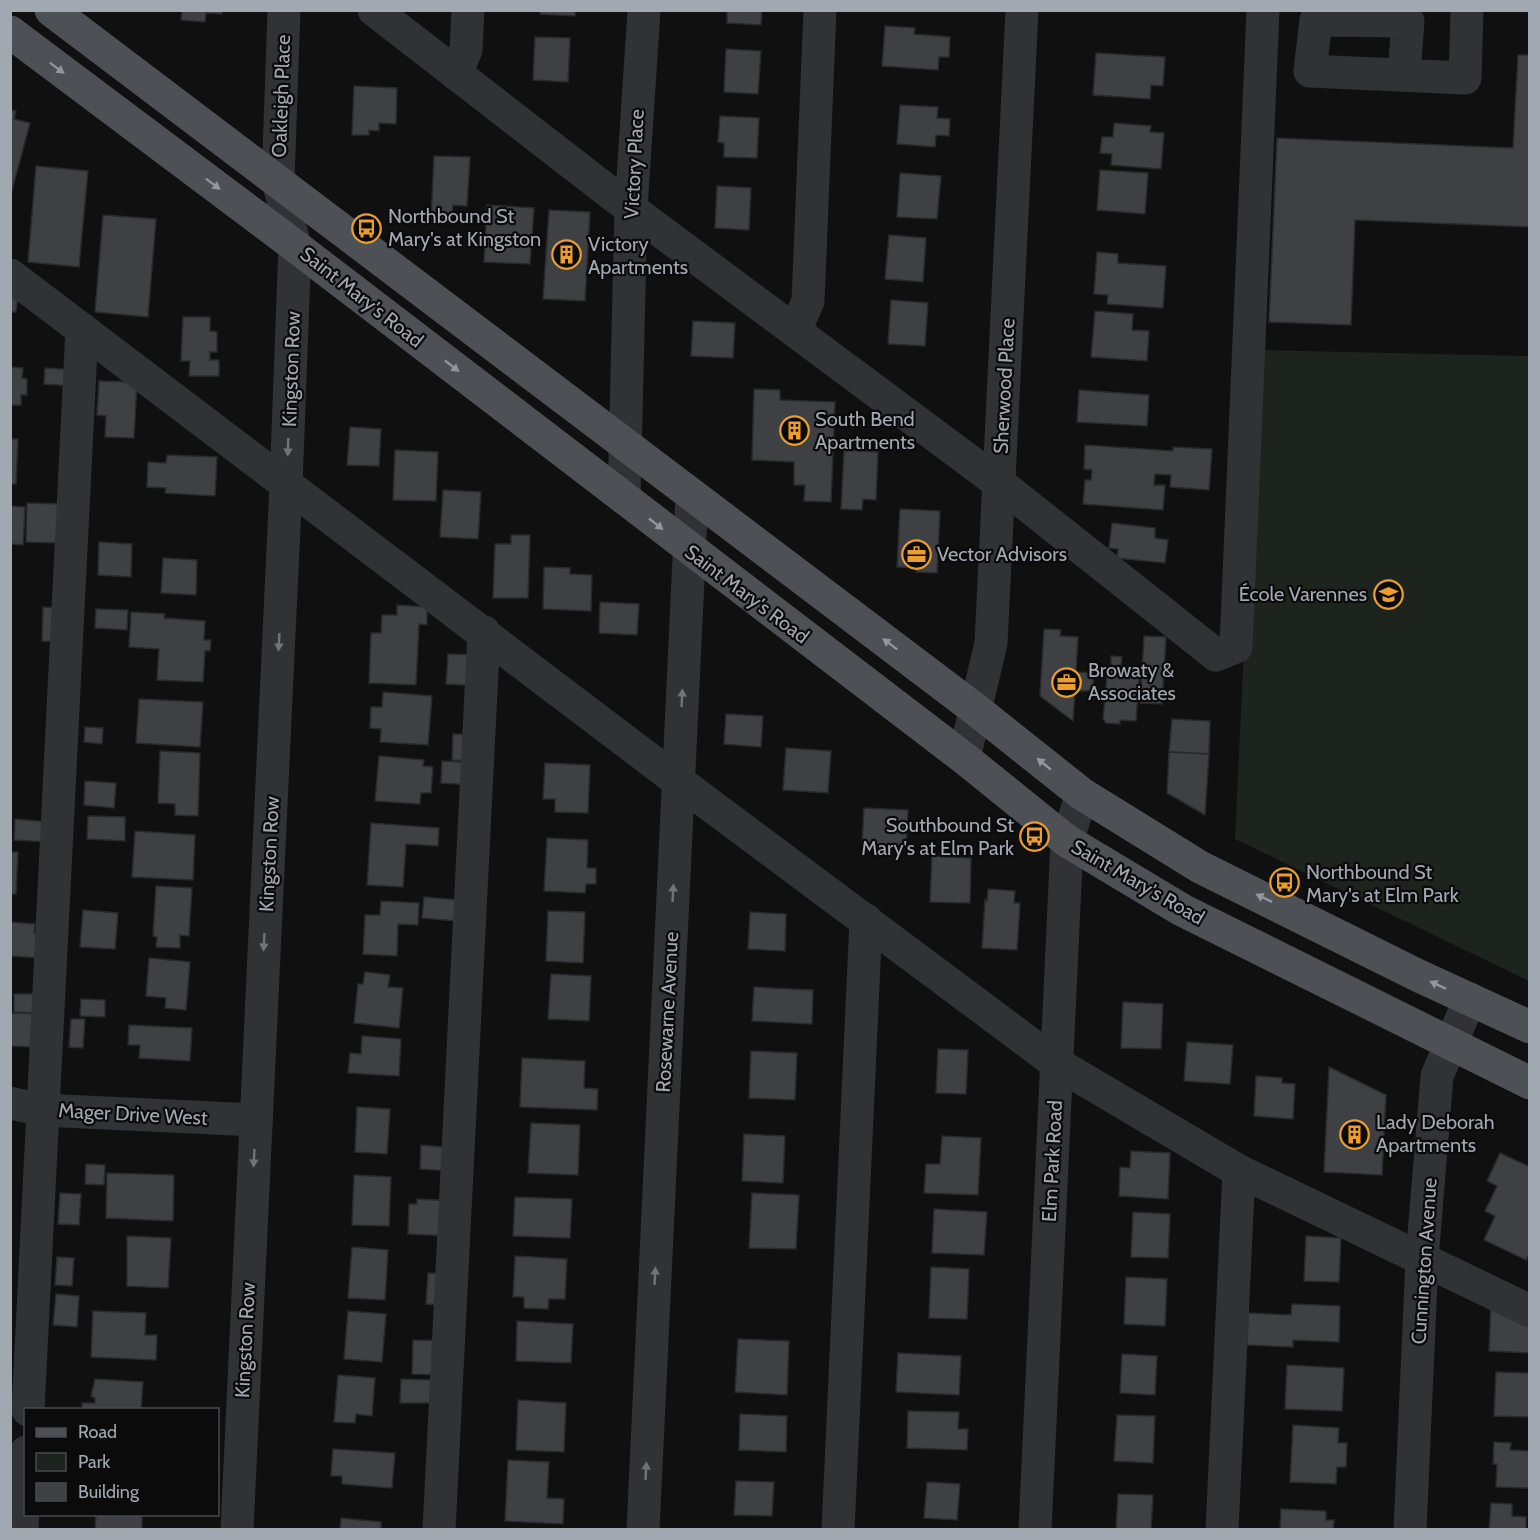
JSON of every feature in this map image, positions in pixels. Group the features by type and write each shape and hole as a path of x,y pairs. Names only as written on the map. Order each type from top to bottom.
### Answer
{"main road":[{"name":"Saint Mary's Road","path":"51,10 975,709 1082,794 1200,867 1530,1027"},
{"name":"Saint Mary's Road","path":"10,32 295,246 964,758 1067,841 1182,910 1450,1046 1530,1083"}],"street":[{"name":"Oakleigh Place","path":"278,181 284,10"},
{"path":"374,10 631,209 999,483 1216,655 1236,647 1263,10"},
{"path":"456,74 466,50 468,10"},
{"name":"Victory Place","path":"624,498 631,209 644,10"},
{"path":"795,332 808,301 820,10"},
{"name":"Sherwood Place","path":"964,758 992,643 1022,10"},
{"path":"1404,75 1465,78 1467,10"},
{"name":"Kingston Row","path":"237,1530 295,246 278,181"},
{"path":"10,275 678,781 1056,1063 1239,1171 1530,1311"},
{"path":"27,1408 82,329"},
{"name":"Rosewarne Avenue","path":"643,1530 692,495"},
{"path":"439,1530 484,632"},
{"name":"Elm Park Road","path":"1035,1530 1067,841 1082,794"},
{"path":"838,1530 866,920"},
{"name":"Cunnington Avenue","path":"1410,1530 1422,1259 1437,1076 1470,999"},
{"name":"Mager Drive West","path":"10,1104 42,1110 256,1120"},
{"path":"1222,1530 1239,1171"},
{"path":"22,1530 24,1491"}],"green space":[{"name":"École Varennes","path":"1258,350 1529,356 1529,981 1235,839"}],"building":[{"path":"182,10 222,10 222,14 206,13 205,22 181,20"},
{"path":"540,10 575,10 575,16 540,14"},
{"path":"727,10 762,10 761,25 727,23"},
{"path":"885,26 915,28 914,34 950,37 949,57 939,57 938,70 882,66"},
{"path":"535,37 570,38 568,82 533,80"},
{"path":"726,49 761,51 758,94 724,92"},
{"path":"1096,53 1165,57 1163,86 1151,85 1150,99 1093,95"},
{"path":"1518,55 1530,55 1530,227 1355,220 1351,325 1269,322 1277,138 1513,148"},
{"path":"354,86 397,88 396,124 379,123 379,131 369,130 369,135 352,135"},
{"path":"900,105 938,107 937,118 950,119 949,136 936,135 935,147 897,144"},
{"path":"10,110 16,111 14,119 30,123 10,198"},
{"path":"720,116 759,118 757,158 724,157 724,143 718,142"},
{"path":"1114,123 1151,126 1150,132 1164,133 1161,169 1111,165 1112,154 1100,153 1102,137 1113,137"},
{"path":"434,156 470,157 467,206 453,205 452,220 431,219"},
{"path":"36,166 88,171 79,267 28,262"},
{"path":"1100,170 1148,173 1145,214 1097,210"},
{"path":"900,173 941,176 937,219 897,217"},
{"path":"717,186 751,188 749,230 715,228"},
{"path":"487,205 534,208 530,264 484,262"},
{"name":"Victory Apartments","path":"549,210 590,212 585,301 543,299"},
{"path":"103,215 156,219 148,317 95,312"},
{"path":"889,235 926,238 923,282 885,279"},
{"path":"1097,252 1118,254 1118,263 1166,266 1163,308 1107,304 1108,295 1094,294"},
{"path":"10,294 18,295 16,312 10,312"},
{"path":"891,300 928,303 925,346 888,344"},
{"path":"1095,311 1133,314 1132,330 1149,331 1147,361 1091,357"},
{"path":"183,317 210,317 210,331 217,332 217,352 210,352 210,360 219,360 219,376 189,376 190,361 181,361"},
{"path":"693,321 735,323 733,358 691,356"},
{"path":"10,367 23,368 22,378 27,379 27,395 21,395 21,405 10,405"},
{"path":"45,368 74,370 72,386 44,384"},
{"path":"99,381 137,382 134,438 105,437 106,416 97,415"},
{"name":"South Bend Apartments","path":"754,389 780,390 780,400 835,402 831,502 804,501 805,485 794,485 794,462 752,460"},
{"path":"1079,390 1149,395 1147,426 1077,422"},
{"path":"350,427 381,429 379,466 347,465"},
{"path":"10,439 18,439 16,484 10,484"},
{"path":"1085,445 1173,451 1173,447 1212,449 1209,490 1170,487 1171,475 1155,474 1154,485 1165,485 1163,510 1083,504 1085,480 1091,480 1092,470 1084,469"},
{"path":"395,450 438,452 436,501 393,500"},
{"path":"844,450 878,452 876,500 863,499 862,510 841,509"},
{"path":"167,455 217,457 215,496 165,493 166,488 147,487 148,462 166,463"},
{"path":"443,490 481,492 478,539 440,537"},
{"path":"27,503 64,504 63,543 26,542"},
{"path":"10,506 25,507 23,545 10,544"},
{"path":"900,509 940,511 937,573 916,572 916,568 897,567"},
{"path":"1112,523 1155,528 1155,538 1168,540 1165,563 1117,558 1118,549 1109,548"},
{"path":"511,535 530,535 528,598 493,598 495,544 511,544"},
{"path":"99,542 132,544 131,577 98,575"},
{"path":"163,558 197,560 196,595 161,593"},
{"path":"544,567 570,568 570,574 592,575 591,611 543,609"},
{"path":"600,602 639,604 637,635 599,633"},
{"path":"397,605 427,607 427,625 419,624 416,685 369,683 371,633 381,633 382,615 397,615"},
{"path":"43,607 63,608 61,642 42,641"},
{"path":"96,609 128,610 127,630 95,628"},
{"path":"131,612 165,614 164,618 205,621 204,640 211,640 210,651 205,651 203,682 157,680 159,649 129,647"},
{"name":"Browaty & Associates","path":"1044,629 1061,630 1060,636 1078,637 1076,672 1094,673 1093,691 1075,691 1073,721 1040,696"},
{"path":"1144,636 1166,637 1162,704 1140,703"},
{"path":"448,654 479,655 478,686 446,684"},
{"path":"1111,656 1122,657 1121,666 1140,667 1136,721 1120,720 1120,724 1106,723 1103,719"},
{"path":"383,692 432,696 428,745 380,742 381,729 370,728 371,707 382,707"},
{"path":"139,699 203,702 200,747 136,743"},
{"path":"726,714 763,716 761,747 724,744"},
{"path":"1172,719 1210,721 1209,754 1169,752"},
{"path":"85,727 103,728 102,744 84,742"},
{"path":"453,734 475,735 474,761 452,760"},
{"path":"786,748 831,751 828,793 783,790"},
{"path":"160,751 200,753 198,816 175,815 175,804 158,803"},
{"path":"1169,752 1209,754 1205,815 1167,793"},
{"path":"379,756 424,760 423,766 433,767 431,793 421,793 420,804 375,801"},
{"path":"442,761 473,763 472,785 441,783"},
{"path":"545,763 590,765 588,813 555,812 555,799 543,799"},
{"path":"85,781 116,783 114,808 84,805"},
{"path":"864,808 908,810 906,846 862,844"},
{"path":"88,816 125,817 125,841 87,839"},
{"path":"15,819 48,822 46,842 14,840"},
{"path":"371,823 439,828 438,846 406,844 403,887 367,885"},
{"path":"135,831 195,835 193,880 132,877"},
{"path":"547,838 588,840 587,868 596,868 596,884 586,884 585,893 544,891"},
{"path":"10,852 18,852 16,894 10,894"},
{"path":"932,856 971,858 970,903 930,902"},
{"path":"156,886 192,888 189,936 180,935 180,948 156,947 157,937 153,936"},
{"path":"988,889 1015,891 1014,903 1020,903 1017,950 982,948 985,900 987,901"},
{"path":"424,897 459,900 457,921 422,918"},
{"path":"381,901 419,903 418,925 398,924 397,956 363,954 365,915 380,915"},
{"path":"83,910 118,913 115,949 80,947"},
{"path":"548,911 585,912 583,963 546,961"},
{"path":"750,912 786,914 785,951 748,949"},
{"path":"10,922 35,924 34,933 44,934 42,958 10,956"},
{"path":"149,958 190,962 186,1010 165,1008 166,998 146,996"},
{"path":"365,972 390,975 388,987 403,988 399,1028 354,1023 358,984 363,984"},
{"path":"551,974 591,976 589,1021 548,1019"},
{"path":"754,987 813,990 812,1024 752,1021"},
{"path":"14,994 39,994 38,1013 14,1012"},
{"path":"81,999 105,1000 105,1017 80,1016"},
{"path":"1123,1002 1163,1004 1161,1049 1121,1048"},
{"path":"10,1013 39,1014 38,1047 10,1046"},
{"path":"71,1019 85,1019 83,1048 69,1047"},
{"path":"129,1025 192,1028 190,1061 139,1058 140,1045 128,1045"},
{"path":"362,1036 401,1039 399,1076 348,1073 350,1053 361,1054"},
{"path":"1187,1042 1233,1045 1230,1084 1184,1081"},
{"path":"938,1049 968,1050 966,1094 936,1093"},
{"path":"751,1051 797,1053 795,1100 749,1098"},
{"path":"522,1058 585,1061 584,1088 598,1089 597,1110 520,1107"},
{"name":"Lady Deborah Apartments","path":"1329,1067 1386,1095 1382,1175 1324,1172"},
{"path":"1256,1076 1282,1078 1282,1083 1295,1084 1293,1119 1254,1116"},
{"path":"357,1107 390,1109 387,1154 355,1152"},
{"path":"531,1123 580,1125 578,1175 528,1173"},
{"path":"744,1134 785,1136 783,1183 742,1181"},
{"path":"942,1136 981,1138 978,1195 924,1193 926,1164 940,1164"},
{"path":"421,1145 452,1148 451,1171 420,1169"},
{"path":"1131,1151 1170,1153 1168,1199 1119,1196 1120,1167 1130,1168"},
{"path":"1500,1153 1530,1167 1530,1252 1526,1260 1484,1240 1495,1216 1485,1211 1497,1186 1487,1181"},
{"path":"86,1164 105,1165 104,1185 85,1184"},
{"path":"107,1173 174,1175 173,1221 106,1218"},
{"path":"354,1175 391,1177 389,1226 352,1225"},
{"path":"60,1193 81,1194 79,1225 58,1224"},
{"path":"752,1193 799,1195 796,1249 749,1248"},
{"path":"515,1197 572,1199 570,1238 513,1236"},
{"path":"417,1199 452,1201 450,1236 408,1234 409,1204 417,1204"},
{"path":"934,1209 987,1212 984,1255 932,1253"},
{"path":"1133,1212 1170,1214 1168,1258 1131,1257"},
{"path":"127,1236 171,1238 168,1288 127,1286"},
{"path":"1306,1236 1341,1238 1339,1282 1304,1281"},
{"path":"352,1247 388,1250 385,1300 348,1298"},
{"path":"515,1256 567,1259 565,1299 549,1299 548,1309 524,1308 524,1297 513,1297"},
{"path":"57,1257 74,1258 72,1286 55,1285"},
{"path":"931,1267 969,1269 967,1319 929,1318"},
{"path":"428,1273 449,1274 447,1305 426,1304"},
{"path":"1126,1277 1167,1279 1165,1326 1124,1324"},
{"path":"56,1294 79,1296 77,1327 53,1325"},
{"path":"1491,1302 1530,1322 1530,1353 1489,1351"},
{"path":"1292,1304 1340,1306 1339,1342 1293,1340 1293,1347 1247,1345 1248,1313 1291,1315"},
{"path":"93,1311 146,1313 145,1335 157,1335 156,1360 91,1357"},
{"path":"348,1311 386,1314 382,1362 344,1359"},
{"path":"517,1321 573,1324 571,1363 516,1361"},
{"path":"738,1339 789,1341 787,1395 735,1392"},
{"path":"413,1340 446,1341 445,1375 412,1374"},
{"path":"898,1353 961,1356 959,1395 896,1392"},
{"path":"1122,1354 1157,1356 1155,1395 1120,1393"},
{"path":"1287,1365 1344,1368 1342,1411 1285,1409"},
{"path":"1496,1372 1530,1373 1530,1417 1494,1416"},
{"path":"338,1375 375,1378 372,1416 356,1414 355,1423 334,1422"},
{"path":"95,1379 143,1382 141,1408 82,1408 82,1403 95,1403 95,1398 91,1396"},
{"path":"401,1379 431,1380 430,1403 400,1403"},
{"path":"518,1400 566,1403 564,1452 516,1450"},
{"path":"908,1411 959,1412 958,1429 968,1429 967,1450 907,1448"},
{"path":"740,1414 787,1416 786,1452 739,1450"},
{"path":"1117,1415 1155,1416 1153,1463 1114,1461"},
{"path":"1293,1425 1339,1428 1338,1443 1347,1443 1346,1467 1337,1467 1336,1484 1290,1482"},
{"path":"1494,1442 1511,1443 1510,1450 1530,1451 1530,1488 1496,1487 1497,1464 1493,1464"},
{"path":"333,1449 395,1453 392,1488 342,1484 342,1476 331,1476"},
{"path":"508,1460 549,1462 547,1498 564,1499 563,1524 505,1521"},
{"path":"736,1481 774,1482 772,1516 734,1515"},
{"path":"927,1482 960,1484 957,1520 924,1518"},
{"path":"1118,1494 1153,1495 1151,1530 1116,1530"},
{"path":"1491,1503 1512,1504 1512,1516 1526,1517 1526,1530 1489,1530"},
{"path":"1281,1509 1326,1511 1326,1520 1334,1520 1333,1530 1280,1530"},
{"path":"96,1516 142,1516 142,1530 95,1530"},
{"path":"341,1518 381,1522 381,1530 340,1530"}],"place":[{"name":"Northbound St Mary's at Kingston","path":"367,228"},
{"name":"Victory Apartments","path":"567,255"},
{"name":"South Bend Apartments","path":"794,431"},
{"name":"Vector Advisors","path":"916,554"},
{"name":"École Varennes","path":"1388,594"},
{"name":"Browaty & Associates","path":"1067,682"},
{"name":"Southbound St Mary's at Elm Park","path":"1035,836"},
{"name":"Northbound St Mary's at Elm Park","path":"1285,883"},
{"name":"Lady Deborah Apartments","path":"1355,1134"}]}
